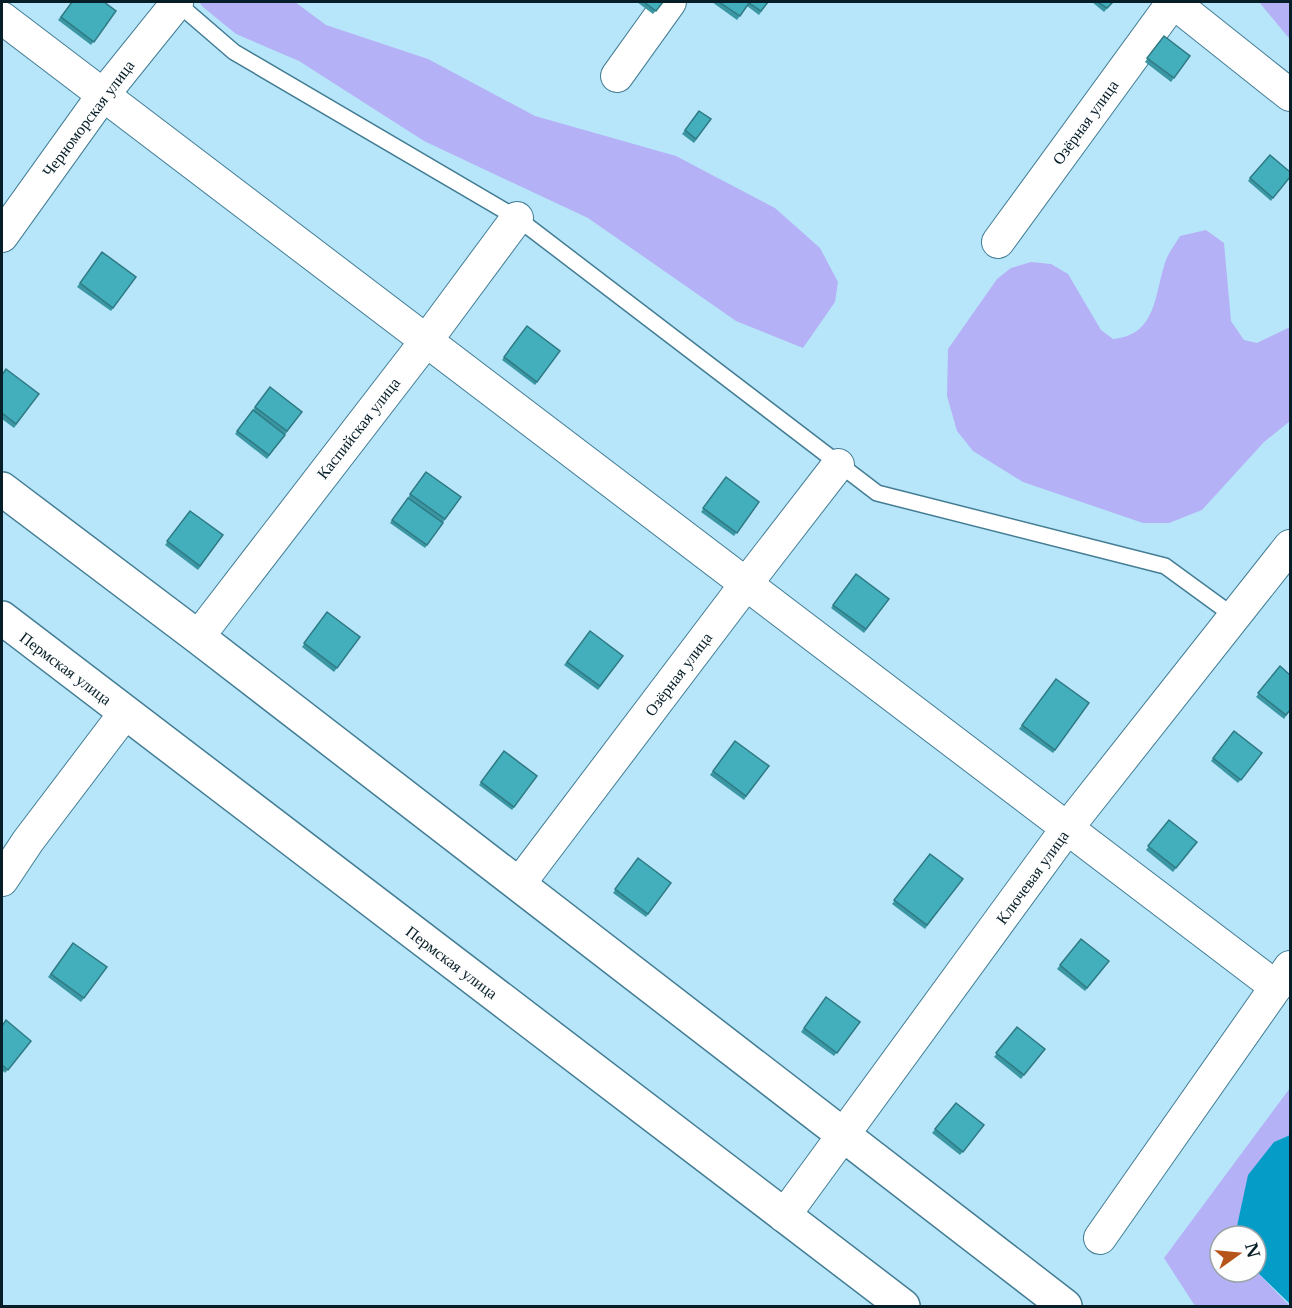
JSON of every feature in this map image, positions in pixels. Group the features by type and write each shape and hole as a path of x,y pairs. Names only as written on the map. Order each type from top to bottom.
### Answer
{"street":[{"name":"Черноморская улица","path":"2,236 103,95 177,2"},
{"path":"617,76 670,2"},
{"path":"1173,2 1290,95"},
{"name":"Озёрная улица","path":"998,242 1173,2"},
{"path":"2,18 1068,827 1283,977 1100,1238"},
{"name":"Каспийская улица","path":"198,637 426,341 517,218"},
{"name":"Озёрная улица","path":"519,884 838,465"},
{"path":"2,489 198,637 1065,1306"},
{"name":"Ключевая улица","path":"784,1216 1068,827 1290,546"},
{"name":"Пермская улица","path":"2,618 903,1306"},
{"path":"2,880 34,832 125,713"}],"lane":[{"path":"177,2 234,52 517,218 877,493 1165,566 1234,617"}],"shaded area":[{"path":"199,2 295,2 326,25 428,59 535,116 676,156 775,208 820,248 838,282 835,302 803,348 736,321 588,218 424,141 299,61 236,34"},
{"path":"1259,2 1290,2 1290,39 1288,37"},
{"path":"1206,230 1224,243 1231,321 1244,340 1257,343 1290,327 1290,421 1264,442 1202,510 1169,523 1143,523 1023,482 973,451 957,431 947,396 948,349 997,279 1011,268 1031,262 1051,264 1068,274 1101,330 1113,339 1128,336 1139,330 1152,310 1166,260 1180,236"},
{"path":"1290,1088 1290,1135 1274,1142 1238,1224 1208,1224 1208,1284 1268,1283 1290,1306 1195,1306 1164,1258"}],"water":[{"path":"1290,1135 1290,1304 1268,1283 1268,1224 1237,1224 1248,1175 1274,1142"}],"building":[{"path":"72,2 104,2 116,11 94,42 61,17"},
{"path":"644,2 663,2 656,11"},
{"path":"719,2 768,2 761,11 749,3 740,16"},
{"path":"1098,2 1113,2 1107,8"},
{"path":"1164,36 1190,56 1174,78 1147,58"},
{"path":"699,111 711,119 696,139 685,130"},
{"path":"1270,155 1290,172 1290,177 1273,198 1250,178"},
{"path":"102,252 136,277 113,308 80,283"},
{"path":"527,326 560,351 537,382 504,357"},
{"path":"6,369 39,394 16,424 2,413 2,375"},
{"path":"270,387 302,412 287,431 255,407"},
{"path":"253,410 285,435 269,455 237,431"},
{"path":"426,472 461,497 445,519 410,494"},
{"path":"726,477 759,502 737,533 703,508"},
{"path":"408,498 443,523 427,545 392,520"},
{"path":"190,511 223,535 200,566 167,541"},
{"path":"856,574 889,599 866,629 833,605"},
{"path":"327,612 360,637 337,668 304,643"},
{"path":"590,631 623,656 600,686 567,662"},
{"path":"1280,666 1290,675 1290,710 1286,715 1258,693"},
{"path":"1056,679 1089,703 1055,750 1022,725"},
{"path":"1234,731 1262,753 1241,780 1213,758"},
{"path":"735,741 769,766 746,796 713,771"},
{"path":"504,751 537,776 514,807 481,782"},
{"path":"1169,820 1197,842 1176,868 1148,846"},
{"path":"930,854 963,879 927,925 894,900"},
{"path":"638,858 671,883 648,914 615,889"},
{"path":"1081,939 1109,961 1087,988 1060,965"},
{"path":"73,943 107,967 84,998 51,974"},
{"path":"826,997 860,1022 837,1053 804,1028"},
{"path":"6,1020 31,1041 8,1070 2,1065 2,1026"},
{"path":"1017,1027 1045,1049 1024,1075 996,1053"},
{"path":"956,1103 984,1125 963,1152 935,1129"}]}
